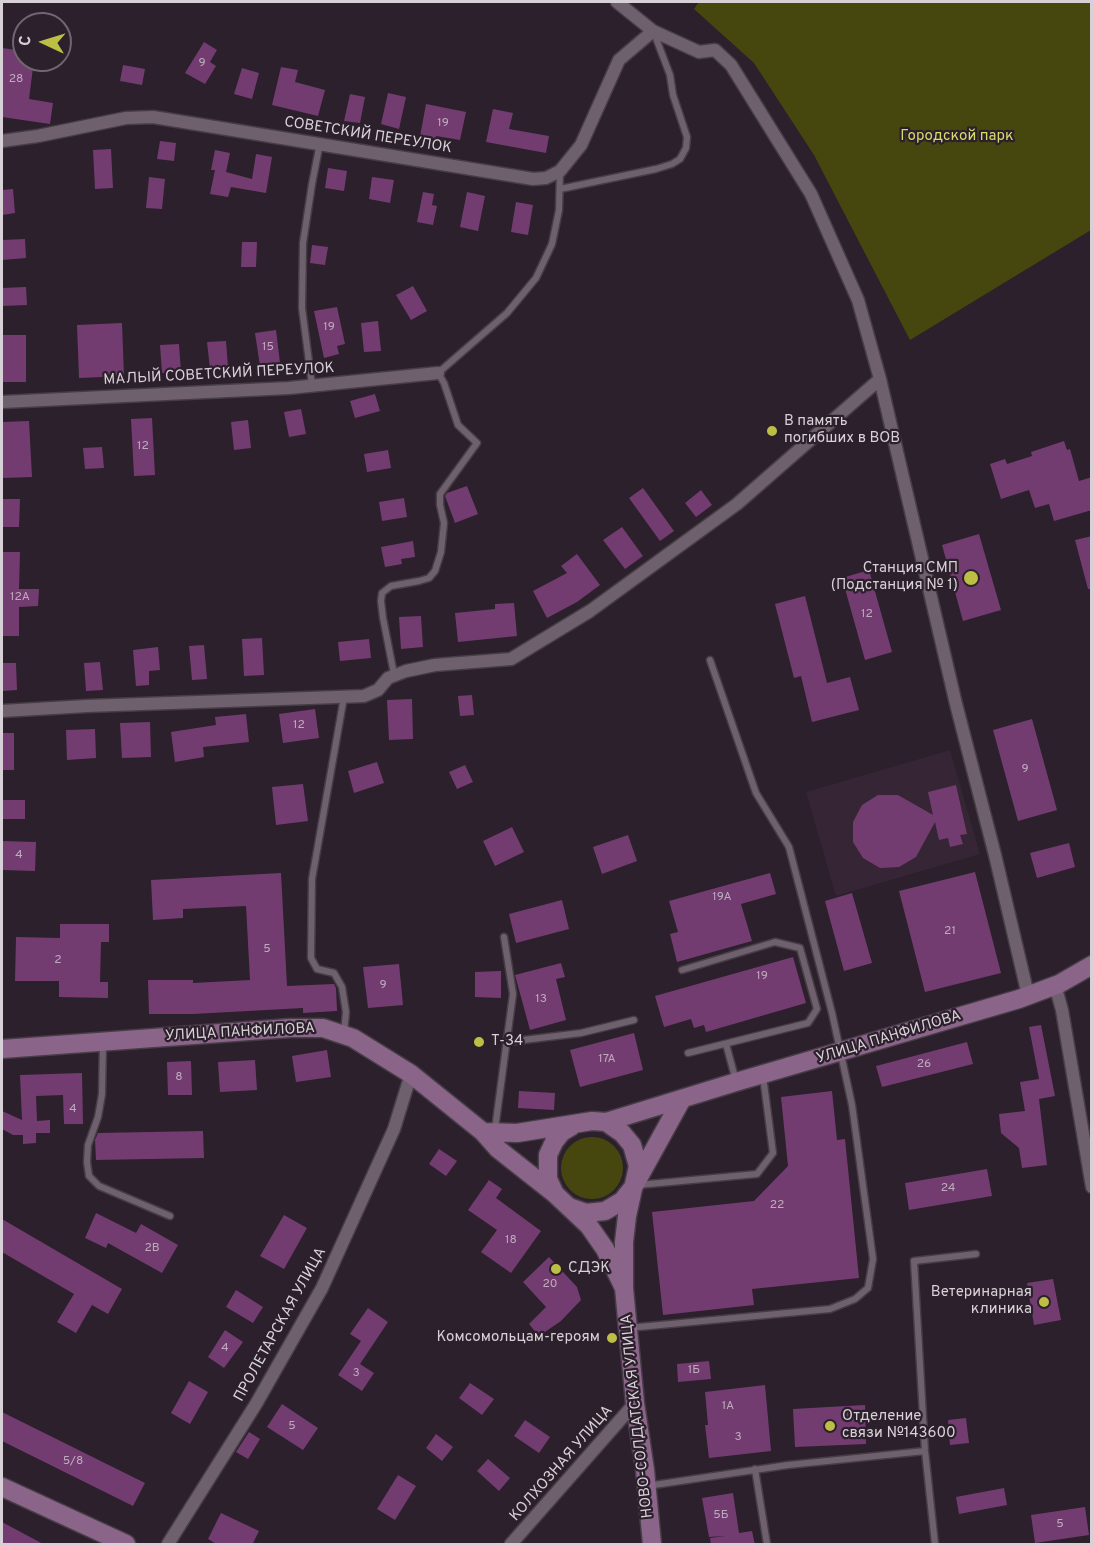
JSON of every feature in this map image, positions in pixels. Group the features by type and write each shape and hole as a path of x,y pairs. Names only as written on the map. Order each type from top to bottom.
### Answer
{"main road":[{"name":"УЛИЦА ПАНФИЛОВА","path":"489,1132 517,1133 592,1121 606,1122 1028,995 1055,985 1092,965"},
{"name":"УЛИЦА ПАНФИЛОВА","path":"2,1049 290,1028 323,1028 353,1038 411,1074 489,1132 498,1149 561,1200 586,1213 605,1211 622,1202 634,1186 682,1099"},
{"path":"606,1122 622,1133 632,1145 638,1166 634,1186"},
{"path":"561,1200 548,1179 548,1155 562,1132 574,1125"},
{"name":"НОВО-СОЛДАТСКАЯ УЛИЦА","path":"634,1186 624,1242 624,1288 652,1545"},
{"name":"НОВО-СОЛДАТСКАЯ УЛИЦА","path":"561,1200 589,1226 605,1249 624,1288"},
{"path":"2,1487 126,1545"}],"street":[{"path":"617,2 653,31 699,52 715,50 731,65 811,194 858,300 880,379 956,704 1028,995"},
{"path":"560,171 581,145 619,60 653,31"},
{"name":"СОВЕТСКИЙ ПЕРЕУЛОК","path":"2,141 126,118 153,117 533,178 546,178 560,171"},
{"name":"МАЛЫЙ СОВЕТСКИЙ ПЕРЕУЛОК","path":"2,402 289,388 438,373"},
{"path":"2,711 364,696 378,690 394,674 435,665 511,659 590,611 737,504 880,379"},
{"path":"1055,985 1062,1010 1092,1188"},
{"name":"ПРОЛЕТАРСКАЯ УЛИЦА","path":"168,1545 256,1404 322,1288 394,1130 411,1074"},
{"name":"КОЛХОЗНАЯ УЛИЦА","path":"511,1545 635,1403"}],"lane":[{"path":"560,189 656,170 680,159 686,148 687,137 673,95 670,75 653,31"},
{"path":"312,385 302,308 303,243 320,143"},
{"path":"394,674 383,618 382,593 391,586 429,578 435,572 441,552 444,523 440,494 477,443 458,425 444,383 438,373 507,313 536,278 552,244 559,210 560,171"},
{"path":"628,1328 830,1309 855,1299 868,1288 873,1259 852,1105 832,1013 789,847 756,793 710,660"},
{"path":"343,1035 346,1012 342,987 334,973 317,969 311,958 312,879 344,696"},
{"path":"489,1132 507,1042 513,994 504,937"},
{"path":"682,970 775,942 801,948 817,1010 808,1023 688,1053"},
{"path":"507,1042 581,1033 634,1020"},
{"path":"103,1042 102,1094 98,1116 88,1145 89,1176 99,1186 170,1216"},
{"path":"726,1044 736,1082"},
{"path":"634,1186 757,1174 773,1153 762,1074"},
{"path":"935,1545 925,1451 914,1261 976,1254"},
{"path":"647,1486 755,1469 925,1451"},
{"path":"755,1469 768,1545"}],"shaded area":[{"path":"950,750 980,854 836,896 806,792"}],"green space":[{"name":"Городской парк","path":"699,2 1091,2 1091,230 910,340 814,155 754,63 694,9"},
{"path":"586,1137 598,1137 614,1146 621,1156 623,1168 621,1180 614,1190 598,1199 586,1199 575,1194 566,1185 561,1174 561,1162 566,1151 575,1142"}],"building":[{"path":"204,42 217,50 210,62 216,66 205,84 185,73"},
{"path":"2,48 12,49 12,72 32,72 29,99 53,103 50,124 2,117"},
{"path":"123,65 145,69 142,85 120,81"},
{"path":"281,67 298,70 295,82 325,90 318,116 272,105"},
{"path":"242,68 259,73 252,99 234,94"},
{"path":"388,93 406,97 399,129 381,124"},
{"path":"350,94 365,97 360,123 344,121"},
{"path":"426,104 466,112 460,140 436,136 434,145 419,142"},
{"path":"493,109 513,113 509,129 549,136 546,153 486,142"},
{"path":"160,141 176,143 174,161 157,159"},
{"path":"111,149 113,188 95,189 93,150"},
{"path":"215,150 230,153 226,172 252,179 256,154 272,157 266,193 231,187 228,197 210,194 215,170 211,170"},
{"path":"328,168 347,171 344,191 325,188"},
{"path":"149,177 165,179 162,209 146,208"},
{"path":"372,177 394,180 390,203 369,199"},
{"path":"13,189 15,213 2,215 2,190"},
{"path":"423,192 434,194 432,205 437,206 433,225 417,222"},
{"path":"467,192 485,196 478,231 460,227"},
{"path":"516,202 533,205 528,235 511,232"},
{"path":"25,239 26,258 2,260 2,240"},
{"path":"242,242 257,242 256,267 241,267"},
{"path":"312,245 328,247 325,265 310,263"},
{"path":"413,286 427,311 411,320 396,295"},
{"path":"26,287 27,305 2,306 2,288"},
{"path":"337,307 345,344 337,346 339,354 324,358 314,311"},
{"path":"378,321 381,351 364,352 361,323"},
{"path":"122,323 124,376 79,378 77,325"},
{"path":"276,330 280,363 260,366 255,333"},
{"path":"2,335 26,335 26,382 2,382"},
{"path":"226,341 228,367 210,369 207,342"},
{"path":"179,344 181,372 162,373 160,345"},
{"path":"375,394 380,411 355,418 350,401"},
{"path":"301,409 306,434 289,437 284,412"},
{"path":"152,418 155,475 134,476 131,419"},
{"path":"248,420 251,448 234,450 231,422"},
{"path":"29,421 32,477 2,478 2,422"},
{"path":"1064,441 1067,450 1070,449 1079,481 1092,477 1092,510 1054,521 1049,504 1035,508 1029,490 1001,499 990,464 1005,459 1007,464 1032,456 1031,452"},
{"path":"102,447 104,468 85,469 83,448"},
{"path":"388,450 391,468 367,472 364,454"},
{"path":"467,486 478,514 455,523 445,496 447,493"},
{"path":"643,488 674,531 660,541 629,498"},
{"path":"701,490 712,505 696,517 685,503"},
{"path":"404,498 407,517 382,521 379,502"},
{"path":"2,499 20,499 19,527 2,527"},
{"path":"622,527 643,556 625,569 603,540"},
{"name":"Станция СМП (Подстанция № 1)","path":"979,534 1001,610 963,621 942,545"},
{"path":"1092,536 1092,589 1088,589 1075,540"},
{"path":"413,541 415,557 401,559 402,564 385,567 381,547"},
{"path":"2,552 20,552 19,589 39,589 38,606 19,607 19,636 2,636"},
{"path":"577,554 600,585 577,602 547,618 533,591 567,573 561,566"},
{"path":"869,570 892,652 865,660 842,578"},
{"path":"805,596 827,683 850,677 859,710 812,722 801,676 794,678 775,604"},
{"path":"514,603 517,636 458,642 455,613 495,609 495,604"},
{"path":"421,616 423,647 401,649 399,617"},
{"path":"262,638 264,675 244,676 242,639"},
{"path":"369,639 371,658 340,661 338,642"},
{"path":"204,645 207,679 192,680 189,646"},
{"path":"158,647 160,670 149,671 149,685 136,686 133,650"},
{"path":"100,662 103,690 86,691 84,663"},
{"path":"2,663 16,663 17,690 2,691"},
{"path":"472,695 474,715 460,716 458,696"},
{"path":"412,699 413,739 389,740 387,700"},
{"path":"315,709 319,738 283,743 279,714"},
{"path":"246,714 249,742 203,747 204,757 175,762 171,732 216,725 215,717"},
{"path":"1032,719 1057,810 1018,821 993,730"},
{"path":"150,722 151,757 122,758 120,723"},
{"path":"95,729 96,758 67,760 66,730"},
{"path":"2,733 14,733 14,770 2,770"},
{"path":"377,762 384,783 354,793 348,771"},
{"path":"465,765 473,782 457,789 449,772"},
{"path":"303,784 308,821 276,825 272,787"},
{"path":"956,785 967,834 960,835 963,844 950,847 948,838 939,840 935,822 916,857 899,867 880,868 863,858 853,842 853,822 862,805 878,795 898,795 933,815 928,792"},
{"path":"2,800 25,800 25,819 2,819"},
{"path":"512,827 524,852 495,866 483,841"},
{"path":"628,835 637,861 602,874 593,847"},
{"path":"2,841 36,842 35,871 2,870"},
{"path":"1069,843 1075,867 1037,878 1030,853"},
{"path":"975,872 1001,973 925,992 899,891"},
{"path":"281,873 287,986 334,984 337,1011 303,1013 303,1008 149,1014 148,980 193,980 193,983 250,980 246,906 183,909 183,918 153,920 151,880"},
{"path":"770,873 776,894 741,904 752,941 677,962 670,934 678,932 669,901"},
{"path":"852,893 872,963 844,971 825,901"},
{"path":"562,900 569,929 516,943 509,914"},
{"path":"60,924 109,924 109,942 101,942 100,982 108,982 108,998 59,997 59,981 15,981 16,937 60,938"},
{"path":"793,957 806,1003 706,1032 704,1025 694,1028 691,1019 664,1027 655,996"},
{"path":"561,963 565,977 556,979 566,1020 530,1030 515,975"},
{"path":"399,964 403,1005 368,1008 363,967"},
{"path":"501,971 501,998 475,997 475,972"},
{"path":"1041,1025 1055,1096 1039,1099 1047,1165 1022,1168 1019,1148 1001,1133 999,1114 1025,1111 1020,1082 1039,1079 1029,1027"},
{"path":"634,1033 643,1070 580,1087 570,1050"},
{"path":"967,1042 973,1064 882,1087 876,1066"},
{"path":"327,1050 331,1077 296,1082 292,1056"},
{"path":"255,1060 257,1090 220,1092 218,1062"},
{"path":"191,1061 192,1095 168,1095 167,1062"},
{"path":"82,1073 83,1124 64,1124 63,1095 36,1096 37,1121 50,1120 50,1133 36,1133 36,1143 23,1144 23,1135 13,1135 2,1129 2,1111 22,1120 20,1075"},
{"path":"519,1091 555,1093 554,1110 518,1108"},
{"path":"832,1091 837,1140 845,1139 859,1278 752,1289 754,1305 663,1315 652,1212 754,1201 788,1166 781,1097"},
{"path":"203,1131 204,1158 96,1160 95,1140 98,1133"},
{"path":"439,1149 457,1161 446,1176 429,1164"},
{"path":"987,1169 992,1196 909,1210 905,1183"},
{"path":"489,1180 502,1189 496,1198 541,1231 511,1273 481,1252 497,1230 468,1210"},
{"path":"96,1213 136,1233 141,1224 178,1245 162,1273 108,1243 106,1248 85,1238"},
{"path":"284,1215 307,1228 284,1269 260,1256"},
{"path":"2,1219 122,1289 108,1314 92,1305 76,1333 57,1322 74,1294 2,1252"},
{"path":"549,1257 577,1287 581,1300 561,1321 539,1336 529,1324 546,1307 523,1282"},
{"name":"Ветеринарная клиника","path":"1053,1279 1061,1320 1034,1325 1027,1283"},
{"path":"236,1290 263,1307 253,1323 226,1307"},
{"path":"368,1308 388,1322 360,1364 374,1373 362,1391 338,1375 361,1341 350,1334"},
{"path":"225,1330 243,1342 224,1368 208,1357"},
{"path":"709,1361 711,1379 678,1382 677,1364"},
{"path":"189,1381 208,1392 190,1424 171,1413"},
{"path":"470,1383 494,1399 482,1415 459,1398"},
{"path":"765,1385 771,1451 709,1458 705,1425 708,1425 705,1392"},
{"path":"282,1404 318,1428 303,1450 267,1427"},
{"name":"Отделение связи №143600","path":"865,1405 866,1444 795,1447 793,1409"},
{"path":"2,1412 145,1483 133,1506 2,1441"},
{"path":"966,1418 969,1443 950,1445 948,1420"},
{"path":"525,1420 550,1437 539,1453 514,1436"},
{"path":"249,1432 260,1439 248,1459 236,1452"},
{"path":"436,1434 453,1447 442,1461 426,1448"},
{"path":"488,1459 510,1478 499,1491 477,1471"},
{"path":"398,1475 416,1486 395,1520 377,1509"},
{"path":"1004,1488 1007,1505 959,1514 956,1497"},
{"path":"733,1493 739,1533 752,1531 755,1545 711,1545 710,1538 725,1536 709,1537 702,1498"},
{"path":"1085,1507 1089,1535 1035,1543 1031,1515"},
{"path":"221,1513 259,1531 252,1545 218,1545 208,1539"},
{"path":"2,1522 45,1545 2,1545"}],"place":[{"name":"В память погибших в ВОВ","path":"772,431"},
{"name":"Станция СМП (Подстанция № 1)","path":"971,578"},
{"name":"Т-34","path":"479,1042"},
{"name":"СДЭК","path":"556,1269"},
{"name":"Ветеринарная клиника","path":"1044,1302"},
{"name":"Комсомольцам-героям","path":"612,1338"},
{"name":"Отделение связи №143600","path":"830,1426"}]}
